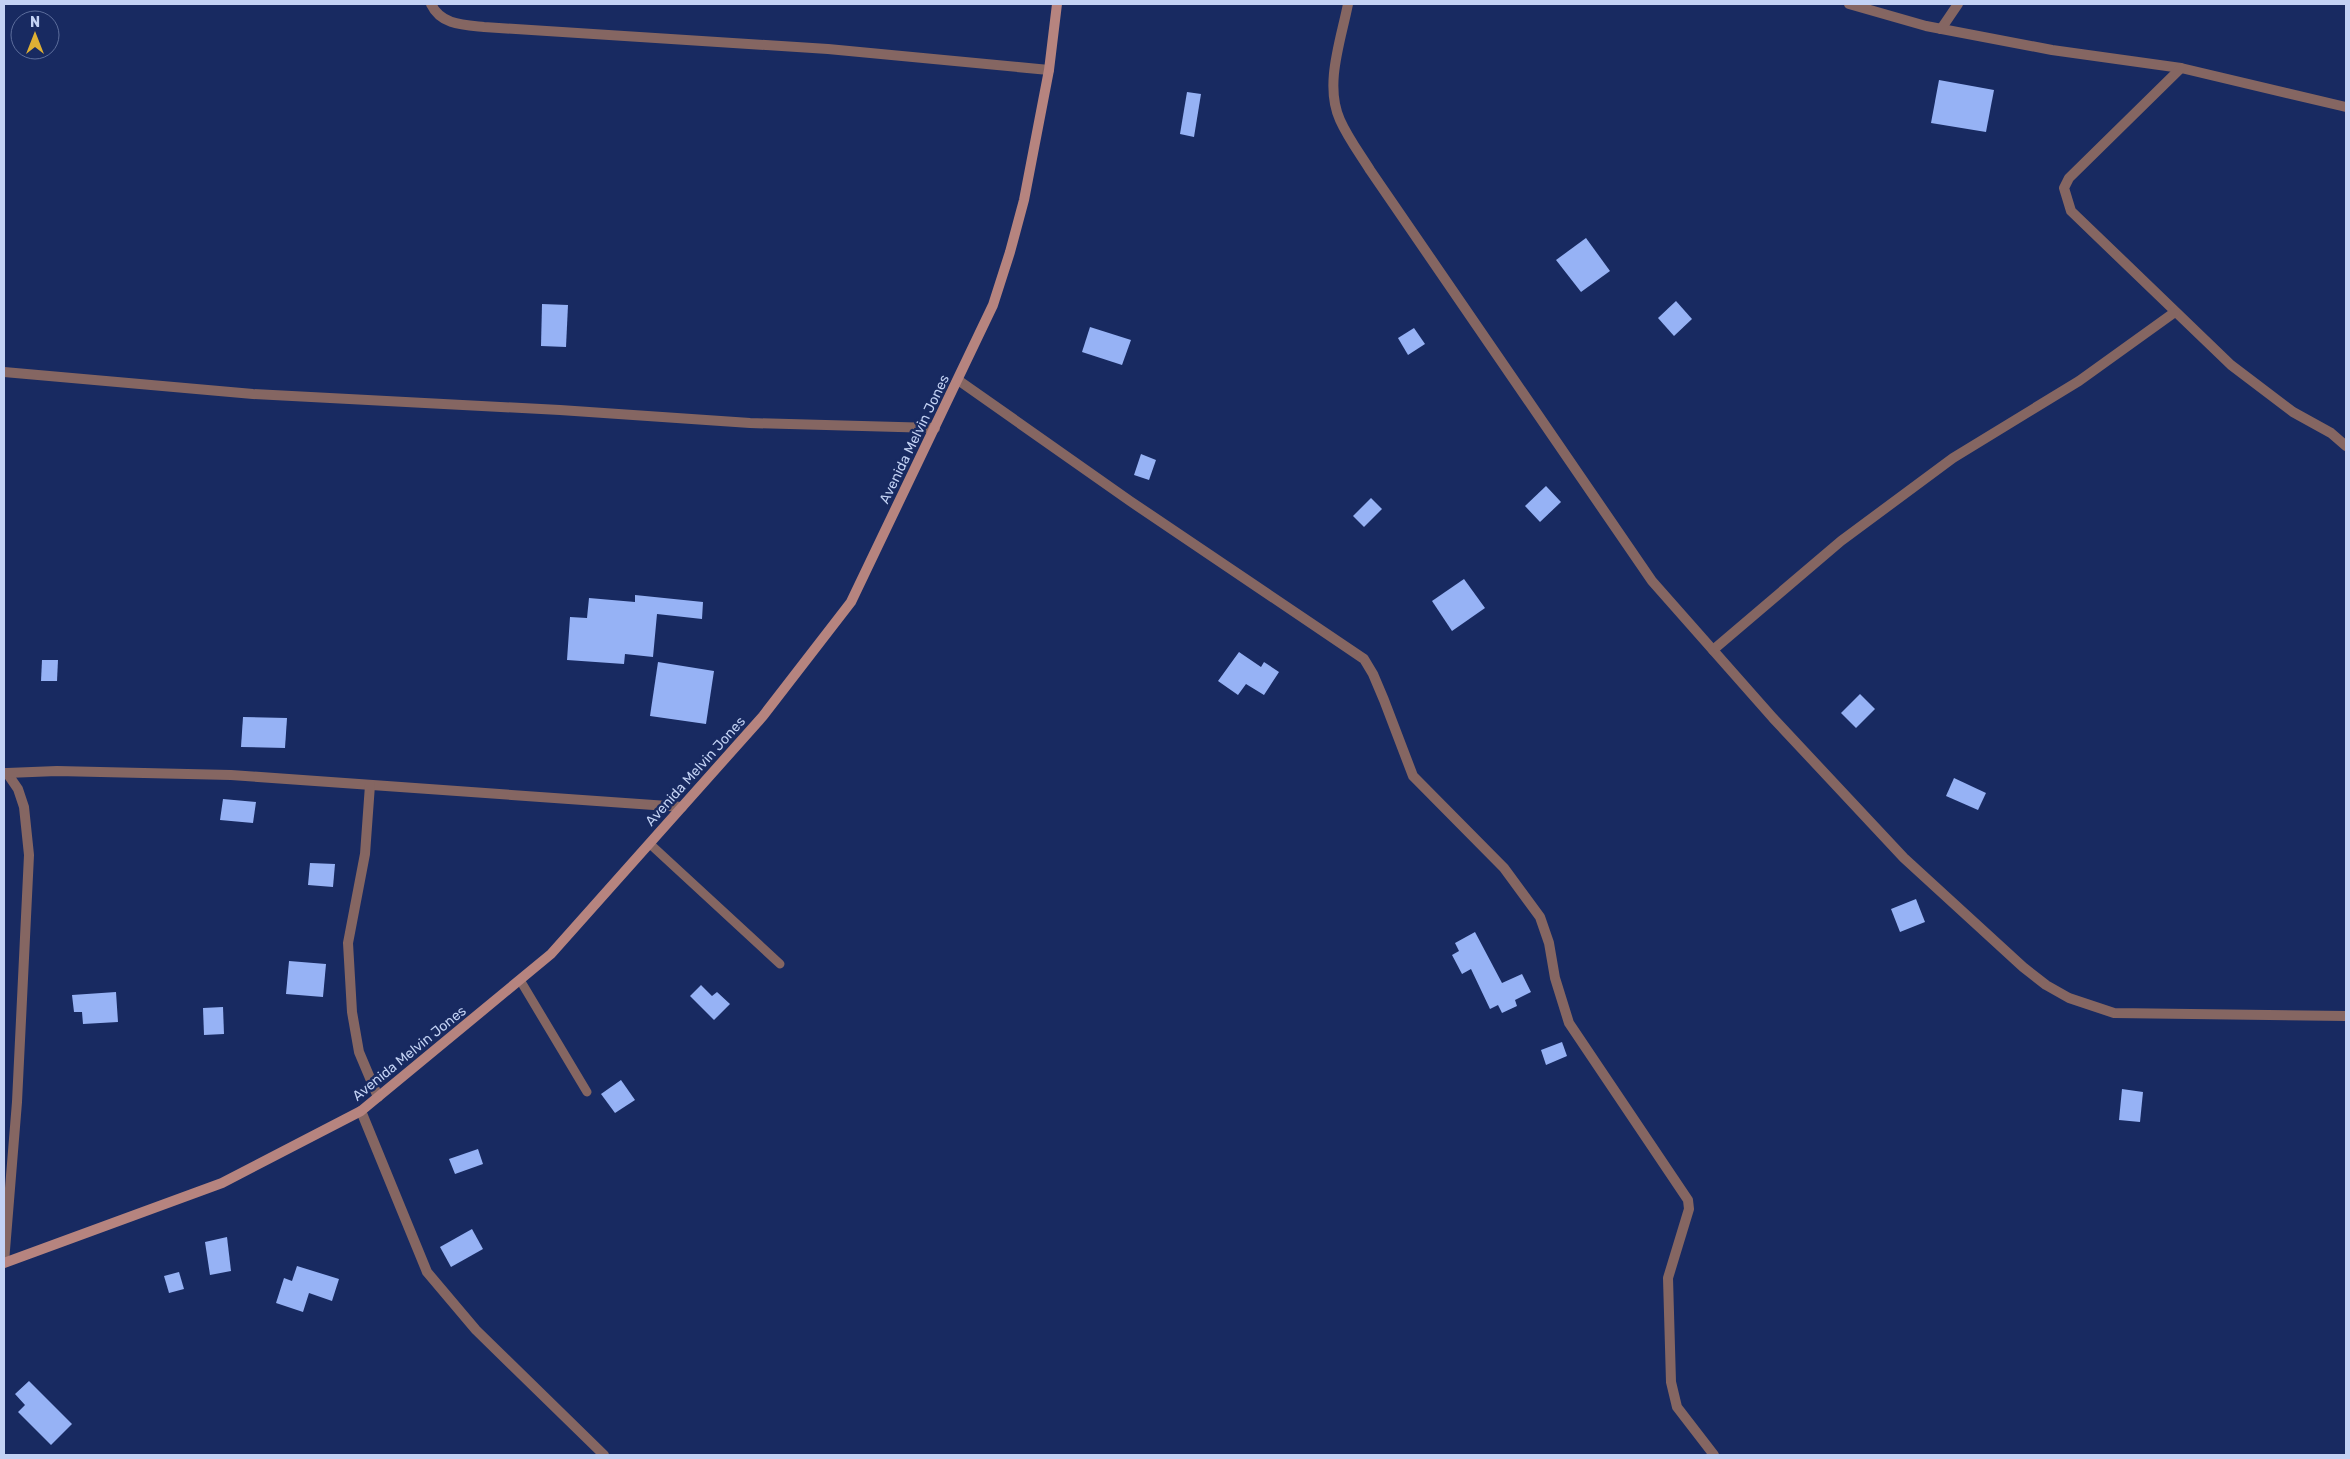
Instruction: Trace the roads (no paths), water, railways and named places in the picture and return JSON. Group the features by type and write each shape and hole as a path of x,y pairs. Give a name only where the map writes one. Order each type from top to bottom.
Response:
{"street":[{"path":"431,4 435,12 452,24 828,49 1049,70"},
{"name":"Avenida Melvin Jones","path":"4,1263 222,1183 361,1111 551,954 763,716 851,602 992,306 1010,252 1024,200 1049,70 1056,4"},
{"path":"1348,4 1334,74 1335,107 1340,121 1370,170 1652,581 1773,718 1904,858 2023,967 2046,985 2069,998 2114,1013 2346,1016"},
{"path":"1849,4 1941,29 2052,50 2181,68 2346,107"},
{"path":"1941,29 1958,4"},
{"path":"2181,68 2069,178 2064,188 2071,211 2231,365 2292,412 2331,433 2346,446"},
{"path":"1713,650 1841,541 1953,458 2079,381 2176,312"},
{"path":"4,372 253,394 569,410 750,423 935,428"},
{"path":"958,380 1130,501 1364,659 1373,674 1384,700 1412,776 1504,868 1540,917 1549,942 1555,978 1569,1023 1688,1200 1689,1209 1668,1278 1671,1382 1677,1407 1714,1455"},
{"path":"6,773 232,775 682,807"},
{"path":"4,1263 18,1083 29,855 24,807 18,789 6,773"},
{"path":"370,785 365,854 348,942 352,1012 358,1044 378,1097"},
{"path":"361,1111 427,1272 476,1330 604,1455"}],"lane":[{"path":"650,844 780,964"},
{"path":"520,980 587,1092"}]}
